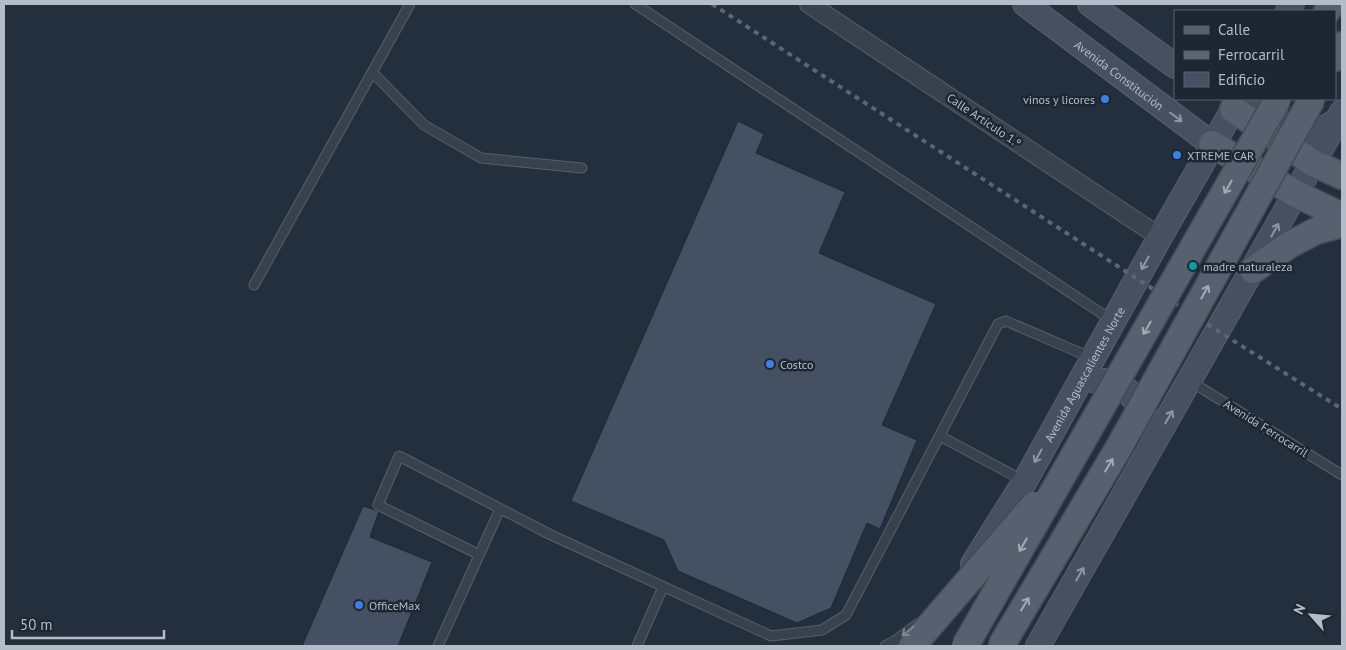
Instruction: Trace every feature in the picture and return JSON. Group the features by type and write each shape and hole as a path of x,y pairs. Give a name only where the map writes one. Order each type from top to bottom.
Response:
{"main road":[{"name":"Avenida Constitución","path":"1025,4 1212,144"},
{"path":"1090,4 1174,65"},
{"path":"1122,28 1174,51"},
{"path":"1336,56 1342,45"},
{"path":"1259,100 1275,117 1300,131 1316,131 1327,127 1340,116"},
{"path":"965,646 1277,100"},
{"path":"1000,646 1118,449 1311,100"},
{"name":"Avenida Aguascalientes Norte","path":"922,646 1025,481 1212,144 1231,102"},
{"path":"1231,102 1313,163 1342,176"},
{"path":"1038,646 1340,116"},
{"path":"1212,144 1296,194 1342,216"},
{"path":"1253,270 1289,244 1316,231 1342,224"},
{"path":"1073,394 1093,381 1110,380 1128,391 1144,412 1148,435 1139,470"},
{"path":"912,646 1002,540 1068,467"}],"street":[{"name":"Calle Artículo 1.º","path":"809,4 1160,237"}],"lane":[{"path":"254,285 410,4"},
{"path":"636,4 1113,322"},
{"path":"373,73 424,125 481,158 582,168"},
{"path":"478,554 378,505 399,456 500,508 663,587 771,636 822,630 846,615 998,324 1006,321 1093,358"},
{"name":"Avenida Ferrocarril","path":"1190,381 1342,475"},
{"path":"940,436 1025,481"},
{"path":"438,646 500,508"},
{"path":"637,646 663,587"},
{"path":"885,646 926,618 956,589"}],"building":[{"name":"Costco","path":"738,121 764,134 756,153 845,192 819,253 936,304 882,425 917,440 880,529 867,523 831,608 797,623 678,571 664,540 571,501"},
{"path":"363,506 379,511 370,537 432,562 398,646 302,646"}],"railway":[{"path":"712,4 1342,409"}],"place":[{"name":"vinos y licores","path":"1105,99"},
{"name":"XTREME CAR","path":"1177,155"},
{"name":"madre naturaleza","path":"1193,266"},
{"name":"Costco","path":"770,364"},
{"name":"OfficeMax","path":"359,605"}]}
